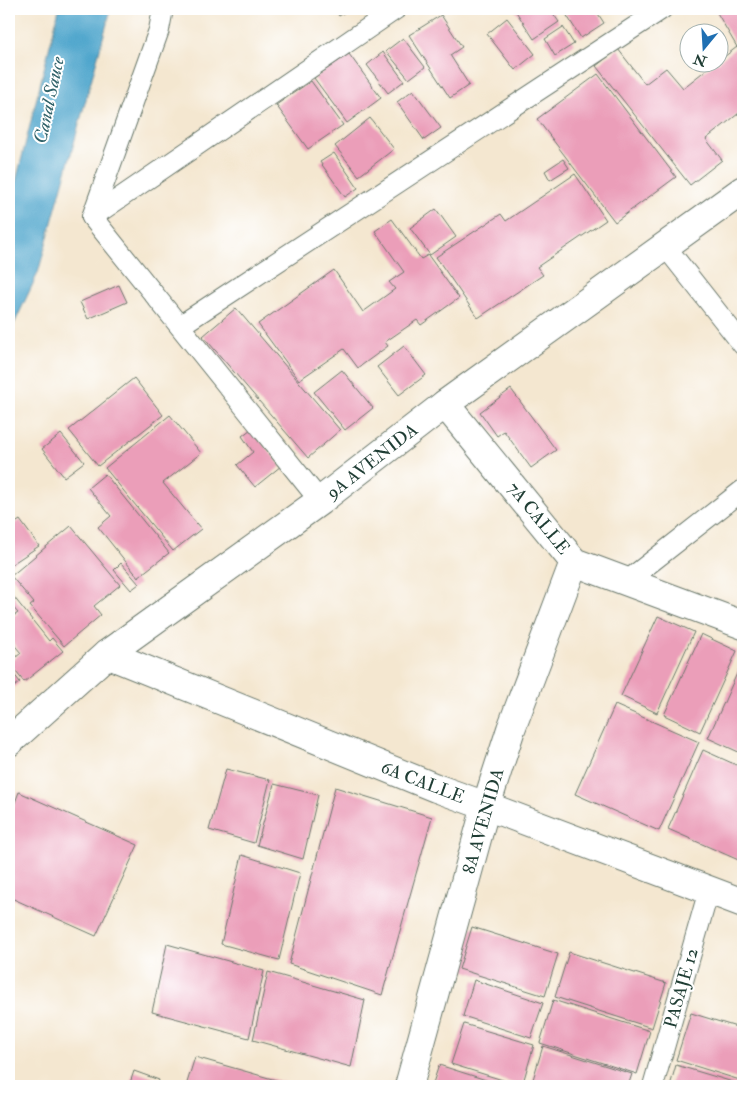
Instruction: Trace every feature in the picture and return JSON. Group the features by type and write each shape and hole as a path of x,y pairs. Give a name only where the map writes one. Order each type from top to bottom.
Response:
{"street":[{"name":"9A AVENIDA","path":"9,742 107,654 320,500 446,404 743,190"},
{"name":"7A CALLE","path":"446,404 574,562 743,625"},
{"name":"8A AVENIDA","path":"409,1086 486,806 511,729 574,562"},
{"name":"6A CALLE","path":"107,654 436,788 743,903"}],"lane":[{"path":"92,217 159,30 163,9"},
{"path":"92,217 396,9"},
{"path":"180,325 662,9"},
{"path":"92,217 320,500"},
{"path":"665,246 743,345"},
{"path":"627,581 743,490"},
{"name":"PASAJE 12","path":"653,1086 709,890"}],"water":[{"name":"Canal Sauce","path":"59,9 111,9 38,273 9,335 9,209"}],"building":[{"path":"334,9 350,9 339,16"},
{"path":"550,9 559,22 534,39 515,10"},
{"path":"567,9 595,9 604,23 581,38 564,11"},
{"path":"720,9 743,9 743,43 737,47 730,35 730,22 722,22 716,11"},
{"path":"441,15 462,47 450,55 469,85 450,98 409,35"},
{"path":"507,18 535,54 515,70 487,34"},
{"path":"563,27 574,44 555,56 545,39"},
{"path":"403,38 425,67 409,79 386,51"},
{"path":"737,47 743,55 743,110 706,139 722,160 690,185 596,66 618,49 645,84 666,68 683,88 703,72 730,72 730,52"},
{"path":"383,52 404,81 388,93 367,65"},
{"path":"349,54 381,98 347,123 314,78"},
{"path":"598,74 676,177 615,222 537,119"},
{"path":"311,81 343,125 308,149 276,105"},
{"path":"413,90 441,128 424,140 397,102"},
{"path":"370,118 394,149 359,176 335,146"},
{"path":"334,153 358,188 345,197 320,162"},
{"path":"563,159 569,168 550,180 545,171"},
{"path":"575,174 606,220 537,267 543,275 478,318 436,257 501,214 506,221"},
{"path":"436,209 456,237 430,255 410,228"},
{"path":"392,219 421,259 428,255 459,298 421,325 417,320 385,342 388,346 358,368 344,349 299,380 258,324 334,270 363,312 395,289 389,282 404,272 375,231"},
{"path":"119,285 127,302 88,319 80,302"},
{"path":"236,308 340,430 308,458 203,336"},
{"path":"404,346 426,375 399,395 377,367"},
{"path":"342,370 373,408 345,430 314,392"},
{"path":"134,378 163,415 98,466 69,430"},
{"path":"511,389 556,450 531,468 504,431 497,436 480,412"},
{"path":"170,415 201,453 163,483 201,529 173,551 105,468"},
{"path":"251,429 281,466 255,487 237,465 253,452 242,436"},
{"path":"61,434 84,462 64,477 42,449"},
{"path":"105,474 169,553 138,577 98,527 111,516 88,488"},
{"path":"20,520 39,546 9,566 9,527"},
{"path":"71,526 120,585 94,606 101,615 64,646 30,606 34,603 11,576"},
{"path":"121,563 139,584 131,590 114,570"},
{"path":"9,591 49,641 52,638 63,651 24,682 9,663 21,653 11,641 9,643 9,613 12,617 18,613 11,605 9,607"},
{"path":"658,616 694,632 657,713 621,696"},
{"path":"701,634 737,651 700,732 664,715"},
{"path":"743,660 743,754 708,738"},
{"path":"9,668 20,682 9,691"},
{"path":"615,705 699,742 659,831 575,794"},
{"path":"703,750 743,768 743,862 668,829"},
{"path":"226,769 270,780 254,843 209,830"},
{"path":"274,784 318,795 303,859 257,845"},
{"path":"335,787 432,817 382,995 289,964"},
{"path":"19,792 138,845 96,936 9,897 9,818"},
{"path":"242,855 300,873 279,960 221,944"},
{"path":"472,927 558,954 545,996 459,969"},
{"path":"167,944 264,971 249,1038 152,1012"},
{"path":"569,952 666,983 652,1028 555,997"},
{"path":"268,972 365,1000 351,1067 253,1040"},
{"path":"474,980 543,1003 531,1038 463,1016"},
{"path":"553,1000 650,1031 637,1074 540,1043"},
{"path":"691,1013 743,1029 743,1081 676,1060"},
{"path":"464,1024 534,1045 522,1086 451,1064"},
{"path":"543,1046 632,1074 628,1086 531,1086"},
{"path":"195,1057 297,1086 186,1086"},
{"path":"439,1065 505,1086 432,1086"},
{"path":"676,1065 743,1085 743,1086 670,1086"},
{"path":"134,1071 159,1080 157,1086 129,1086"}]}
